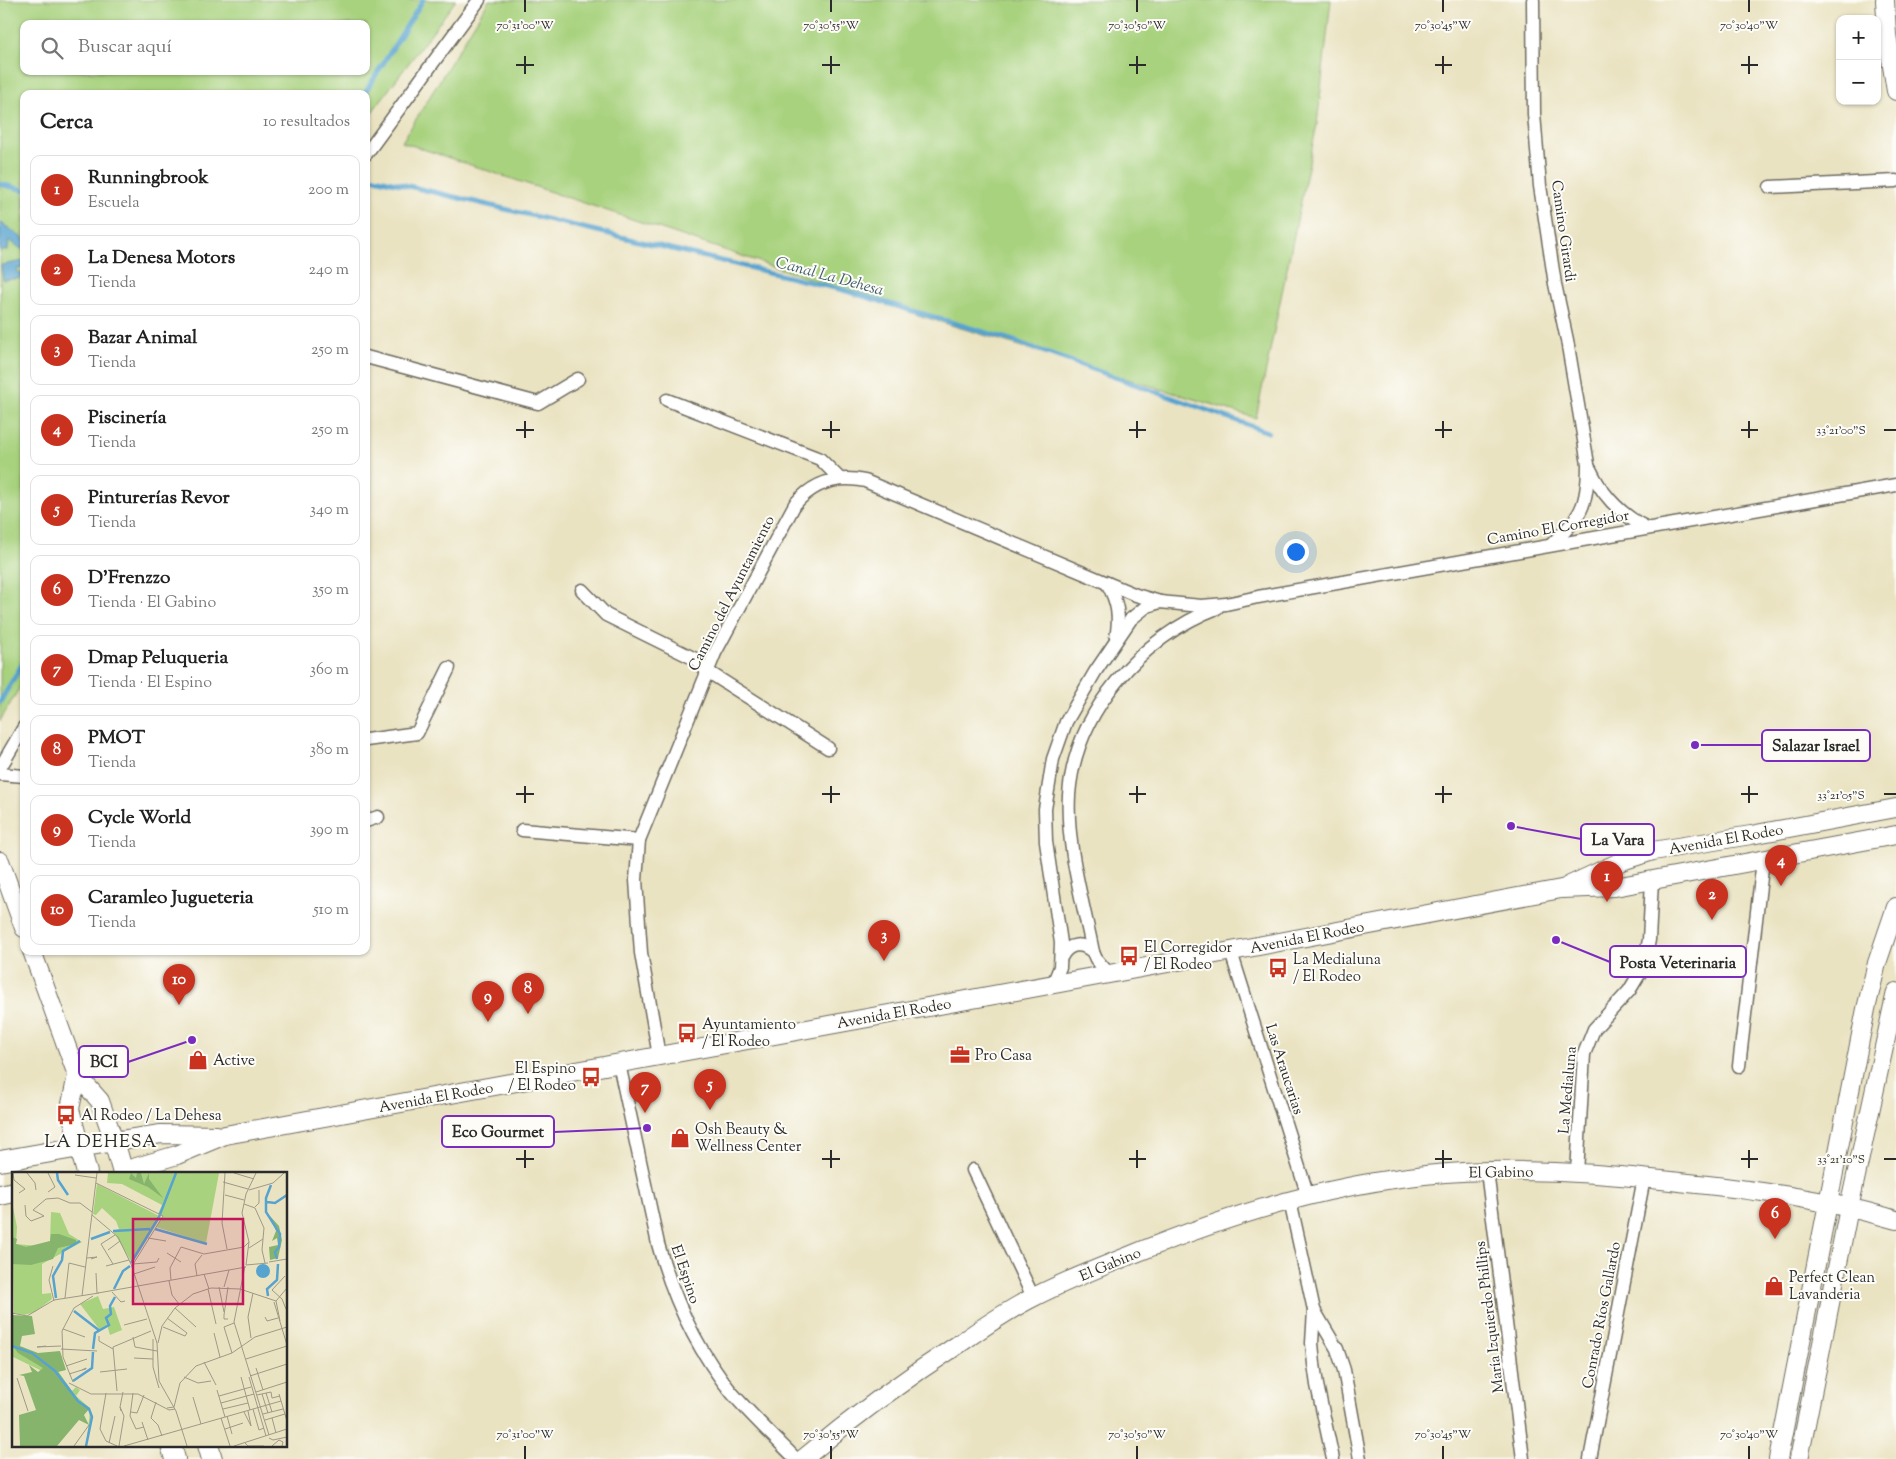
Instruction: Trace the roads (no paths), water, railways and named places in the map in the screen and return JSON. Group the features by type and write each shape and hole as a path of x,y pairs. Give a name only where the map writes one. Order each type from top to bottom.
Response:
{"main road":[{"path":"1885,0 1896,91"},
{"name":"Avenida El Rodeo","path":"1562,889 1622,861 1653,851 1896,808"},
{"name":"Avenida El Rodeo","path":"120,1172 177,1155 225,1136 1231,952 1562,889 1615,887 1896,835"},
{"path":"0,861 20,917"},
{"path":"1778,1459 1872,981 1896,907"},
{"path":"33,955 77,1075 100,1101 114,1141 120,1172"},
{"path":"1799,1459 1849,1208 1896,992"},
{"path":"77,1075 70,1109 88,1172"},
{"name":"Avenida El Rodeo","path":"0,1161 161,1134 225,1136"},
{"name":"El Gabino","path":"803,1459 876,1400 997,1318 1033,1298 1104,1266 1204,1226 1308,1196 1393,1179 1487,1171 1577,1173 1644,1178 1740,1189 1849,1208 1896,1220"},
{"path":"171,1446 175,1459"},
{"path":"208,1446 212,1459"}],"street":[{"path":"370,149 479,0"},
{"name":"Camino Girardi","path":"1533,0 1534,104 1540,186 1555,284 1588,464 1588,483 1584,505 1580,514 1567,530 1550,545"},
{"path":"1770,187 1896,181"},
{"path":"370,358 538,403 578,379"},
{"path":"667,400 820,459 839,478"},
{"name":"Camino Girardi","path":"1588,464 1600,488 1607,497 1626,516 1647,528"},
{"name":"Camino del Ayuntamiento","path":"659,1056 641,953 636,880 639,840 715,652 795,504 804,493 828,480 839,478 853,478 874,484 1107,584 1160,602"},
{"name":"Camino El Corregidor","path":"1160,602 1201,606 1226,604 1896,485"},
{"path":"1107,584 1118,610 1118,627 1115,642"},
{"path":"582,590 606,615 695,659 708,671 828,748"},
{"path":"1062,956 1046,842 1045,809 1053,759 1066,722 1115,642 1131,619 1147,606 1160,602"},
{"name":"Camino El Corregidor","path":"1109,974 1096,959 1093,952 1072,852 1069,795 1076,756 1093,718 1104,700 1140,656 1185,624 1204,613 1226,604"},
{"path":"370,739 417,733 449,668"},
{"path":"0,768 20,734"},
{"path":"0,774 20,776"},
{"path":"522,830 639,840"},
{"path":"1739,1066 1763,860"},
{"name":"La Medialuna","path":"1577,1173 1584,1054 1594,1029 1629,991 1643,968 1649,940 1652,880"},
{"path":"1054,984 1065,951 1076,944 1083,945 1093,952"},
{"name":"Las Araucarias","path":"1231,952 1308,1196"},
{"name":"El Espino","path":"619,1064 658,1244 681,1312 721,1378 742,1404 796,1459"},
{"path":"973,1170 1033,1298"},
{"name":"María Izquierdo Phillips","path":"1487,1171 1522,1459"},
{"name":"Conrado Ríos Gallardo","path":"1590,1459 1644,1178"},
{"path":"1290,1201 1314,1310 1312,1343 1314,1364 1319,1399 1333,1459"},
{"path":"1314,1310 1333,1343 1344,1370 1360,1459"}],"water":[{"path":"0,222 20,236 20,248 9,240 8,250 0,251"},
{"path":"20,262 20,269 17,269 18,273 20,273 20,278 3,280 1,265"}],"waterway":[{"path":"367,90 423,0"},
{"name":"Canal La Dehesa","path":"375,178 843,290 1014,341 1268,432"},
{"name":"Canal La Dehesa","path":"0,184 20,189"},
{"path":"0,702 20,668"}],"place":[{"name":"Salazar Israel","path":"1695,745"},
{"name":"La Vara","path":"1511,826"},
{"name":"Piscinería","path":"1781,886"},
{"name":"Runningbrook","path":"1607,902"},
{"name":"La Denesa Motors","path":"1712,920"},
{"name":"Posta Veterinaria","path":"1556,940"},
{"name":"El Corregidor / El Rodeo","path":"1129,956"},
{"name":"Bazar Animal","path":"884,961"},
{"name":"La Medialuna / El Rodeo","path":"1278,968"},
{"name":"Caramleo Jugueteria","path":"179,1005"},
{"name":"PMOT","path":"528,1014"},
{"name":"Cycle World","path":"488,1022"},
{"name":"Ayuntamiento / El Rodeo","path":"687,1033"},
{"name":"BCI","path":"192,1040"},
{"name":"Pro Casa","path":"960,1055"},
{"name":"Active","path":"198,1060"},
{"name":"El Espino / El Rodeo","path":"591,1077"},
{"name":"Pinturerías Revor","path":"710,1110"},
{"name":"Dmap Peluqueria","path":"645,1113"},
{"name":"Al Rodeo / La Dehesa","path":"66,1115"},
{"name":"Eco Gourmet","path":"647,1128"},
{"name":"Osh Beauty & Wellness Center","path":"680,1138"},
{"name":"D'Frenzzo","path":"1775,1239"},
{"name":"Perfect Clean Lavanderia","path":"1774,1286"}],"district":[{"name":"LA DEHESA","path":"101,1141"}]}
